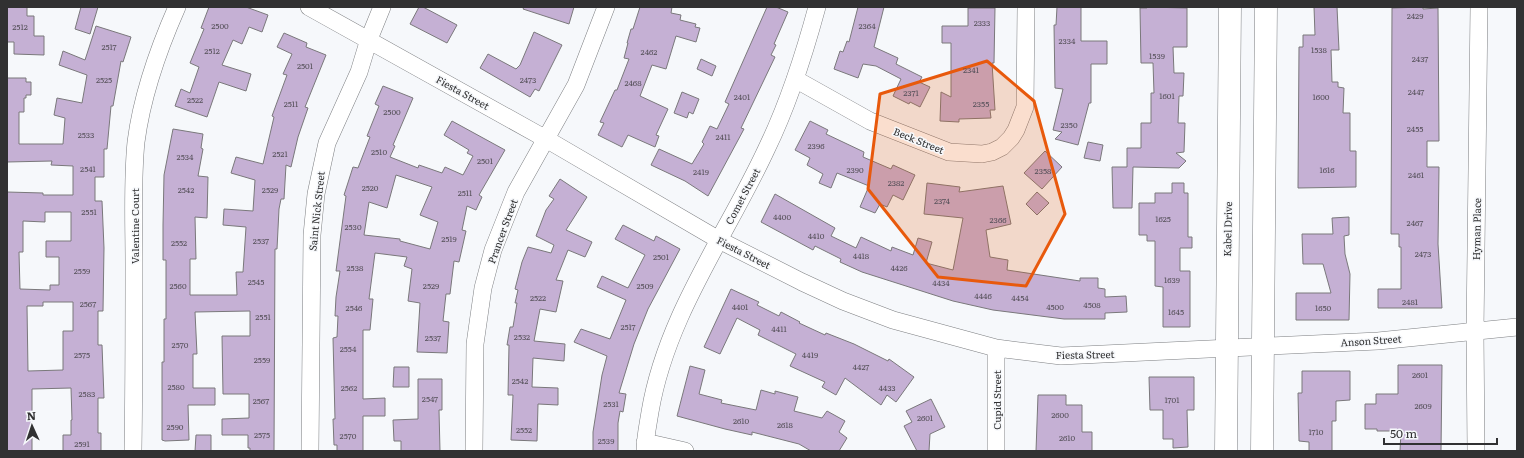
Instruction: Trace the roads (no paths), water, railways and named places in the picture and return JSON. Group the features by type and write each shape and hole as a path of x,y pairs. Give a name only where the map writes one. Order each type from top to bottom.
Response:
{"street":[{"name":"Valentine Court","path":"134,451 134,187 136,142 144,99 153,69 164,36 177,7"},
{"name":"Fiesta Street","path":"309,7 369,39 546,139 719,240 843,301 893,320 996,348 1061,356 1226,349"},
{"name":"Saint Nick Street","path":"310,451 312,235 316,194 327,143 359,72 369,39 382,7"},
{"name":"Prancer Street","path":"474,451 475,344 483,288 493,250 516,192 576,85 606,7"},
{"name":"Comet Street","path":"645,446 658,376 670,343 699,276 766,150 795,79 817,7"},
{"name":"Beck Street","path":"795,79 870,121 949,152 982,154 992,152 1002,147 1011,138 1016,130 1025,107 1026,7"},
{"name":"Kabel Drive","path":"1226,451 1230,7"},
{"path":"1262,451 1266,7"},
{"name":"Hyman Place","path":"1476,451 1475,331 1479,7"},
{"name":"Anson Street","path":"1226,349 1378,341 1517,327"},
{"name":"Cupid Street","path":"996,348 996,451"},
{"path":"645,446 685,451"}]}
